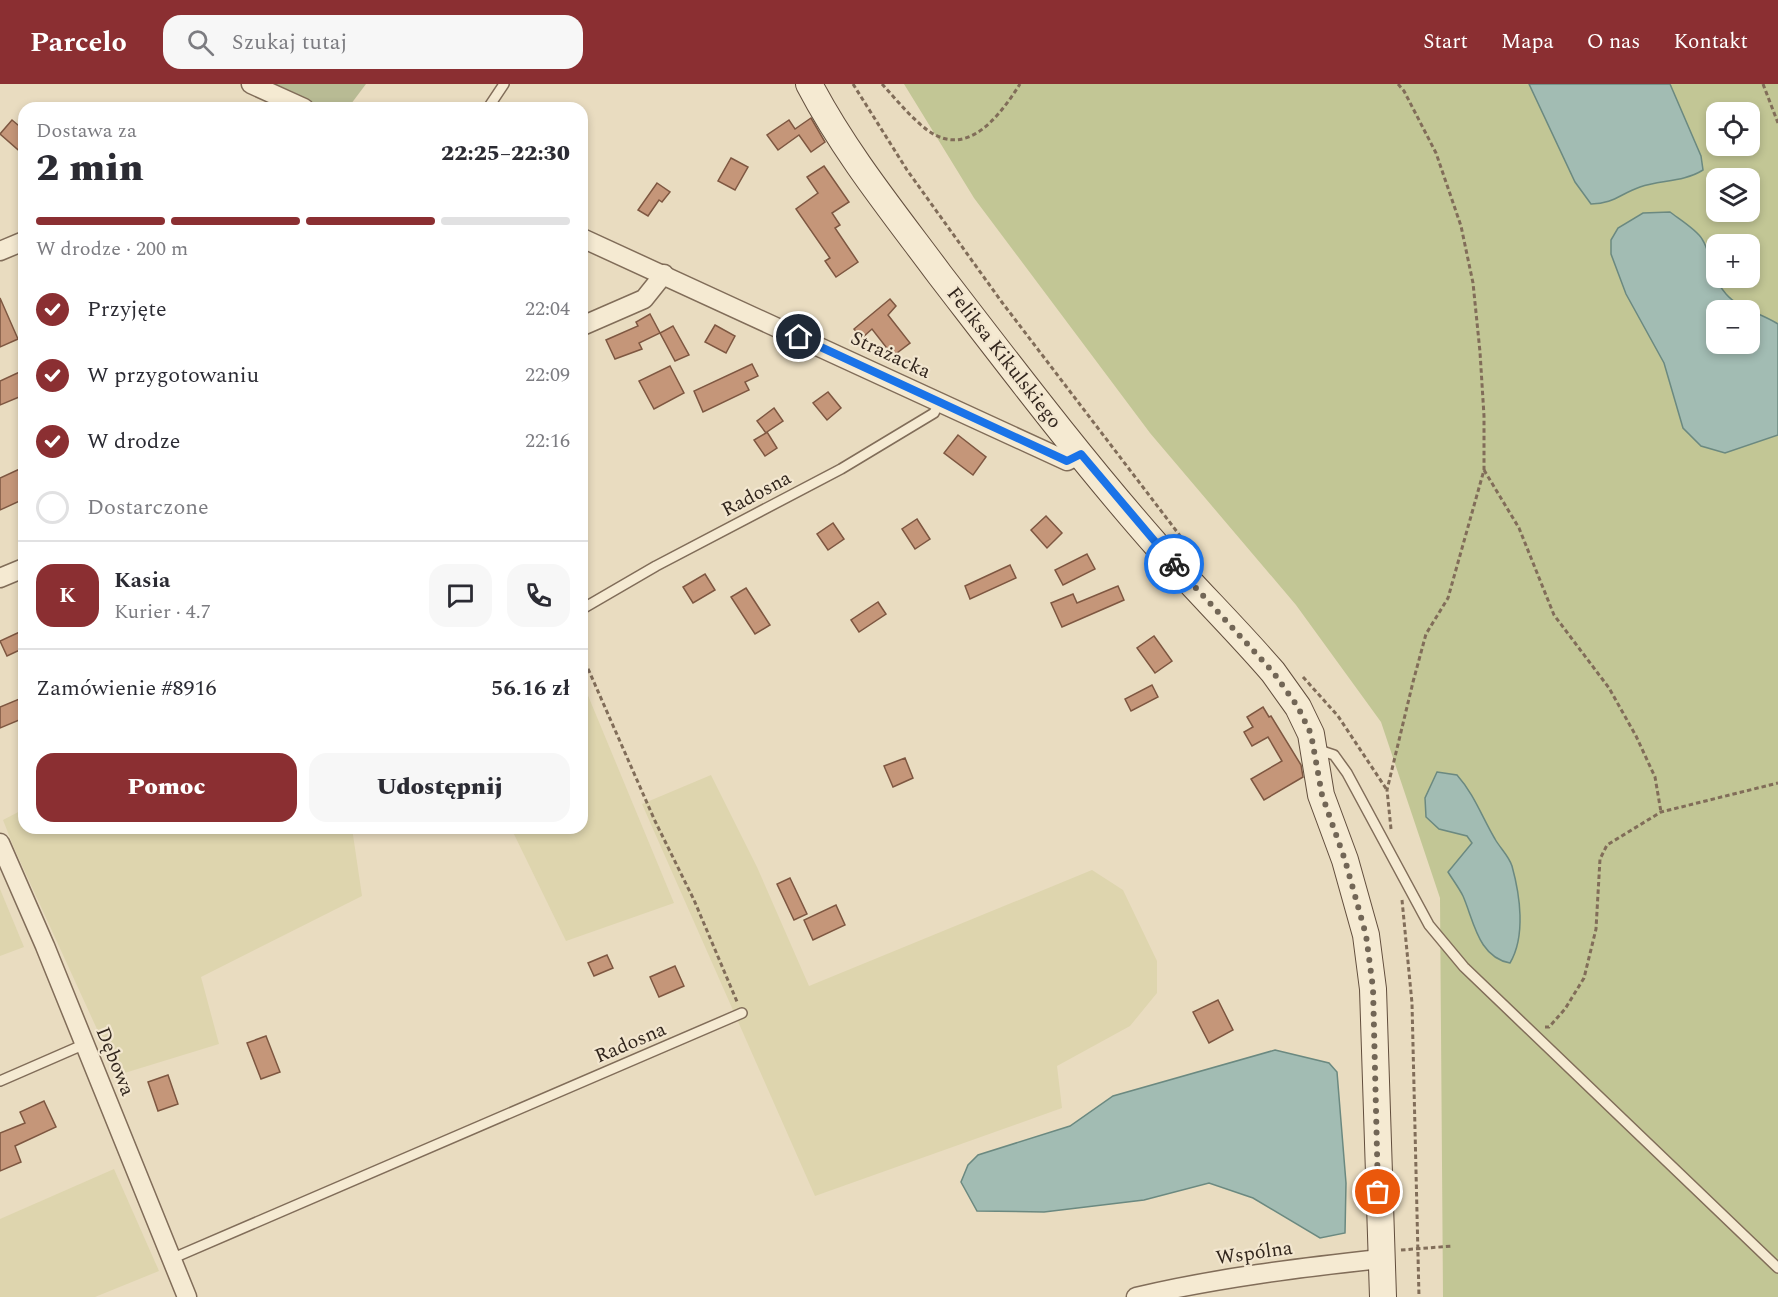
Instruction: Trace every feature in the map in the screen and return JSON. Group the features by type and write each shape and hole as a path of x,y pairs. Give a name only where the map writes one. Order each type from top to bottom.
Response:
{"main road":[{"name":"Feliksa Kikulskiego","path":"809,84 825,115 863,173 968,310 1081,454 1159,548 1273,672 1298,707 1311,734 1322,795 1345,860 1366,935 1373,988 1383,1297"}],"street":[{"path":"250,84 289,102"},
{"name":"Strażacka","path":"588,241 1067,461 1081,454"},
{"path":"0,251 18,244"},
{"path":"588,323 644,299 664,274"},
{"path":"0,578 18,570"},
{"name":"Dębowa","path":"0,843 45,946 187,1297"},
{"name":"Wspólna","path":"1136,1297 1184,1286 1278,1271 1380,1259"}],"lane":[{"path":"493,102 504,84"},
{"name":"Radosna","path":"588,606 656,566 841,469 934,413 940,402"},
{"path":"1314,748 1334,755 1347,773 1429,925 1464,967 1778,1268"},
{"name":"Radosna","path":"171,1259 742,1013"},
{"path":"0,1081 85,1044"}],"path":[{"path":"853,84 907,170 1001,301 1202,564"},
{"path":"882,84 921,126 941,139 961,141 987,126 1004,109 1020,84"},
{"path":"1300,673 1338,716 1387,790 1426,634 1448,598 1484,470 1484,416 1480,352 1473,283 1461,226 1436,153 1404,91 1398,84"},
{"path":"1762,84 1778,123"},
{"path":"1484,470 1519,528 1554,615 1609,688 1636,736 1655,777 1660,812"},
{"path":"588,669 650,810 694,900 742,1013"},
{"path":"1526,1028 1549,1027 1565,1009 1584,978 1596,929 1600,859 1607,845 1660,812 1778,783"},
{"path":"1400,892 1407,940 1412,1004 1419,1297"},
{"path":"1417,1249 1453,1246"}],"shaded area":[{"path":"588,695 674,903 566,941 514,834 588,834"},
{"path":"711,775 757,867 809,986 1092,870 1123,890 1157,961 1157,993 1130,1026 1057,1066 1062,1108 815,1196 642,804"},
{"path":"18,812 18,834 353,834 362,896 201,977 219,1044 118,1075 3,820"},
{"path":"0,889 24,947 0,956"},
{"path":"114,1169 159,1271 95,1297 0,1297 0,1219"}],"green space":[{"path":"256,84 366,84 352,102 292,102"},
{"path":"904,84 1778,84 1778,1297 1443,1297 1440,898 1381,722 1296,605 1150,433 974,198"}],"water":[{"path":"1529,84 1670,84 1701,156 1703,170 1688,177 1640,187 1605,202 1591,204 1575,182"},
{"path":"1670,212 1700,236 1706,246 1706,288 1721,288 1732,300 1706,300 1706,354 1760,354 1760,315 1778,324 1778,435 1725,453 1701,446 1683,428 1664,363 1626,294 1611,254 1611,240 1618,228 1643,213"},
{"path":"1437,772 1457,775 1463,782 1495,839 1511,862 1519,902 1520,928 1510,963 1491,954 1484,946 1474,927 1463,896 1448,872 1472,843 1467,836 1439,829 1426,817 1425,798"},
{"path":"1275,1050 1329,1063 1337,1072 1346,1183 1345,1233 1320,1238 1253,1198 1209,1183 1144,1200 1044,1212 977,1211 961,1182 968,1165 978,1155 1070,1126 1113,1096"}],"building":[{"path":"811,118 825,142 811,152 799,135 778,150 767,135 789,120 795,129"},
{"path":"12,120 18,125 18,150 0,134"},
{"path":"731,158 748,167 735,190 718,181"},
{"path":"824,166 849,202 832,213 840,225 835,228 858,262 836,277 825,261 830,258 796,209 818,193 807,177"},
{"path":"657,183 670,192 662,202 659,200 648,216 638,210"},
{"path":"0,298 18,339 0,347"},
{"path":"890,299 896,306 888,315 910,343 893,356 872,329 862,338 854,329"},
{"path":"650,314 660,333 639,343 642,349 615,359 606,340 638,326 636,322"},
{"path":"715,325 735,336 726,353 705,342"},
{"path":"673,326 689,355 675,361 660,333"},
{"path":"752,364 758,376 745,382 749,390 703,412 694,391"},
{"path":"670,366 684,393 654,409 639,381"},
{"path":"18,373 18,398 0,405 0,381"},
{"path":"828,392 841,408 827,420 813,403"},
{"path":"774,408 783,421 767,432 777,448 765,456 754,440 766,433 757,421"},
{"path":"958,435 986,457 973,475 944,453"},
{"path":"18,470 18,502 0,510 0,478"},
{"path":"1046,516 1062,533 1047,548 1031,530"},
{"path":"917,519 930,539 915,549 902,529"},
{"path":"833,523 844,539 828,550 817,534"},
{"path":"1087,554 1095,569 1063,585 1055,570"},
{"path":"1010,565 1016,578 970,599 965,586"},
{"path":"705,574 715,590 693,603 683,587"},
{"path":"1118,586 1124,600 1062,627 1051,603 1073,594 1077,603"},
{"path":"746,588 770,625 755,634 731,597"},
{"path":"878,602 886,614 859,632 851,620"},
{"path":"18,633 18,651 7,656 0,641"},
{"path":"1154,636 1172,661 1155,673 1137,648"},
{"path":"1152,685 1158,697 1131,711 1125,699"},
{"path":"18,700 18,720 0,728 0,707"},
{"path":"1263,707 1301,765 1303,777 1264,800 1251,779 1282,761 1268,737 1252,746 1244,732 1253,727 1247,717"},
{"path":"905,758 913,778 893,787 884,766"},
{"path":"790,878 807,914 794,920 777,884"},
{"path":"836,905 845,925 813,940 804,920"},
{"path":"607,955 613,968 594,976 588,963"},
{"path":"675,966 684,986 659,997 650,977"},
{"path":"1218,1000 1233,1030 1209,1043 1193,1012"},
{"path":"266,1036 280,1072 261,1079 247,1043"},
{"path":"168,1075 178,1104 158,1111 148,1082"},
{"path":"44,1101 56,1127 15,1146 21,1162 0,1171 0,1133 25,1123 20,1112"}],"way so far":[{"path":"1174,564 1273,672 1298,707 1311,734 1322,795 1345,860 1366,935 1373,988 1378,1192"}],"route":[{"path":"799,337 1067,461 1081,454 1174,564"}]}
